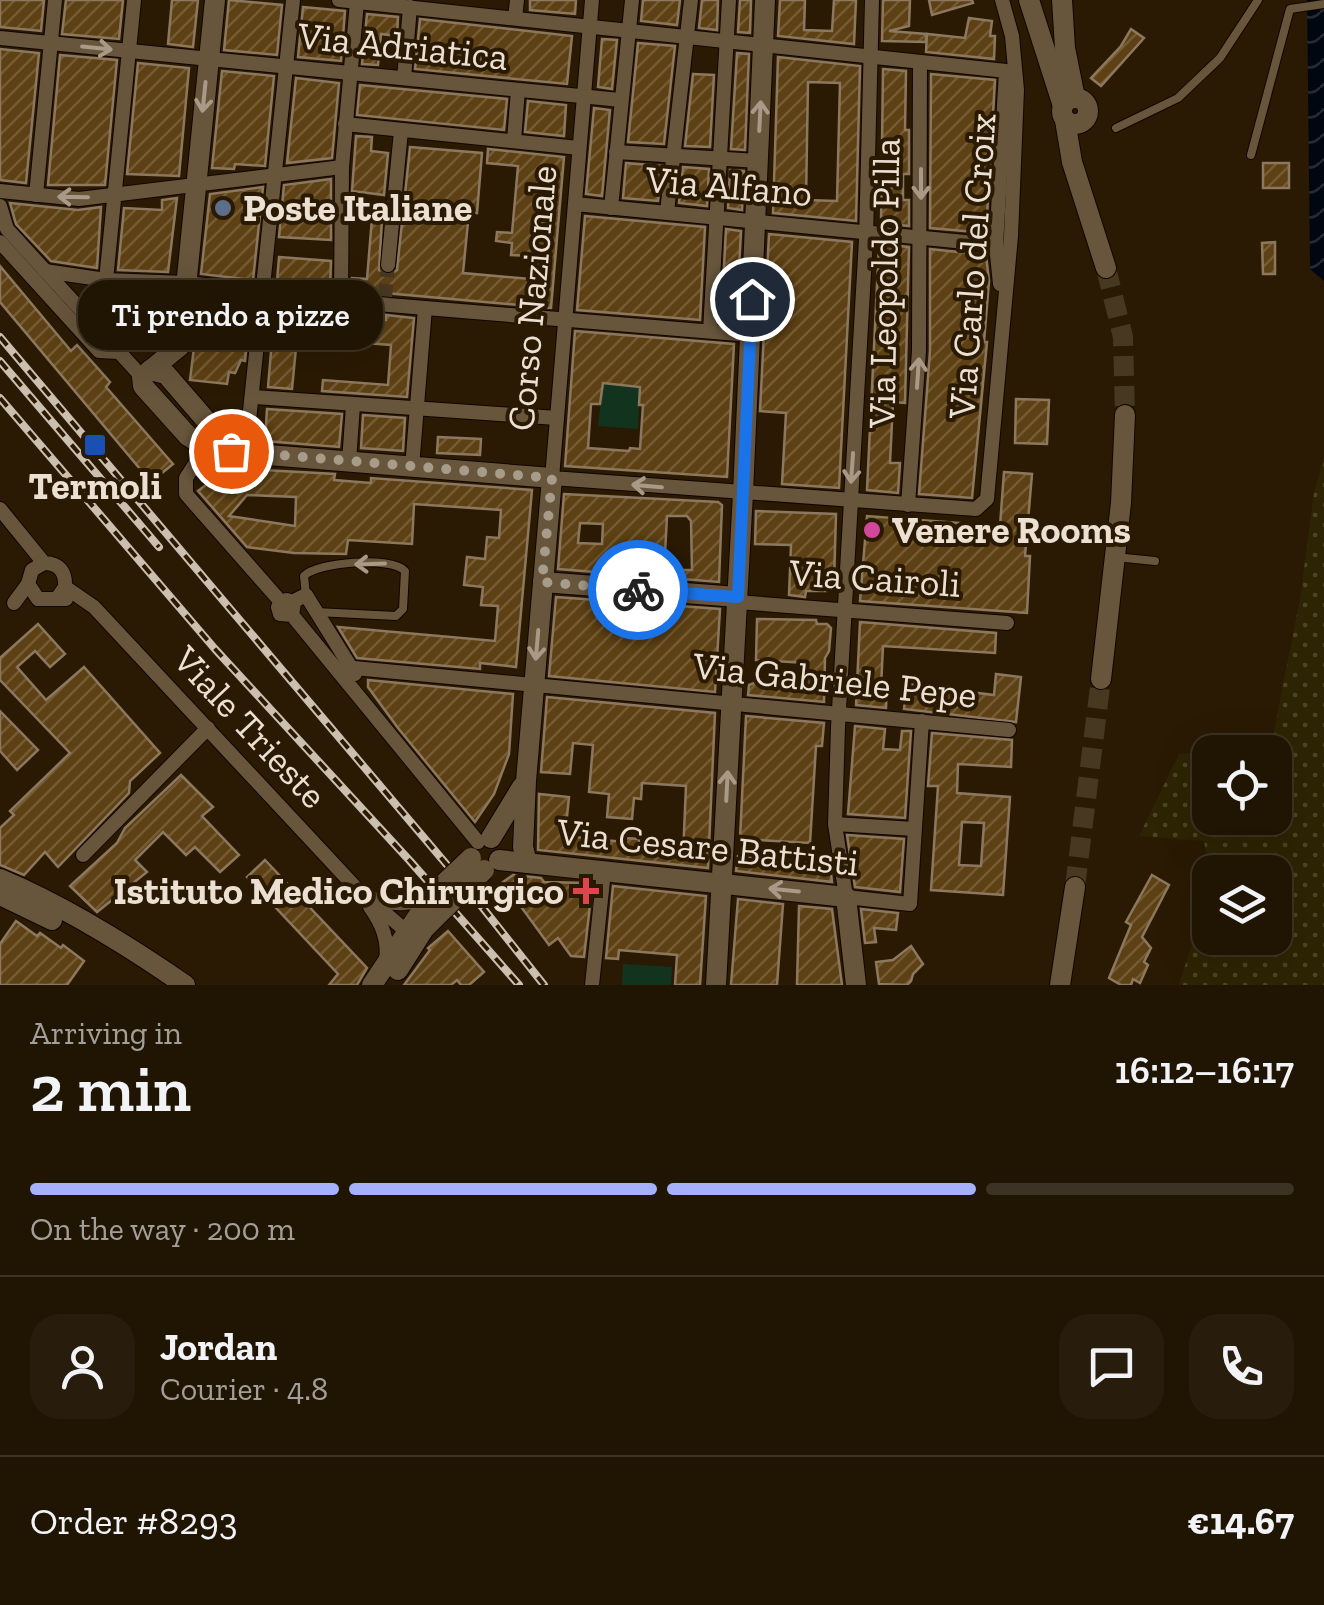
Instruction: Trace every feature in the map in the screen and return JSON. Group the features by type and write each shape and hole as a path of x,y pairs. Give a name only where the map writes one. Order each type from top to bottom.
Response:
{"street":[{"path":"36,195 56,0"},
{"path":"107,338 106,280 134,0"},
{"path":"146,374 180,346 215,0"},
{"path":"293,0 248,430 212,445 186,478 186,494 293,603 370,711 484,855"},
{"path":"340,0 1006,71 996,245 1000,272 998,355"},
{"path":"515,18 517,0"},
{"name":"Corso Nazionale","path":"527,863 523,847 526,781 592,0"},
{"path":"611,208 632,0"},
{"path":"667,212 691,0"},
{"path":"710,331 729,0"},
{"path":"716,985 765,0"},
{"path":"856,985 835,824 849,502 867,231 872,0"},
{"name":"Via Carlo del Croix","path":"908,505 976,508 987,499 1011,236 1017,90 1015,52 1002,0"},
{"path":"1030,1 1047,7 1060,0 1072,162 1106,268"},
{"path":"1030,1 1071,112"},
{"path":"341,301 342,167 357,2"},
{"path":"404,78 410,7"},
{"name":"Via Adriatica","path":"0,38 620,100"},
{"name":"Via Leopoldo Pilla","path":"908,505 919,350 920,62"},
{"path":"514,140 518,90"},
{"path":"345,124 580,148"},
{"path":"388,265 401,132"},
{"path":"616,152 758,162"},
{"path":"0,191 80,199 342,167"},
{"name":"Via Alfano","path":"575,204 996,245"},
{"path":"0,206 7,229 120,352 146,374 150,395 188,436 212,445 349,462 908,505"},
{"path":"0,242 98,350 120,352"},
{"path":"46,271 106,280 186,283 341,301 385,301 425,308 750,335"},
{"path":"412,467 425,308"},
{"path":"253,397 556,418"},
{"path":"349,462 354,405"},
{"path":"1101,679 1126,415"},
{"path":"0,509 44,563 61,569 62,592"},
{"path":"0,612 32,590 32,570 44,563"},
{"name":"Via Cairoli","path":"542,582 1006,623"},
{"name":"Viale Trieste","path":"32,590 46,601 62,592 91,605 362,894 380,922 388,945 379,981"},
{"path":"293,603 316,612 344,660 354,668 370,711"},
{"name":"Via Gabriele Pepe","path":"354,668 1009,730"},
{"path":"835,824 914,829 922,721"},
{"path":"83,855 208,728"},
{"name":"Corso Nazionale","path":"379,981 438,902 484,855 526,781"},
{"name":"Via Cesare Battisti","path":"484,855 527,863 910,904 914,829"},
{"path":"592,985 604,871"},
{"path":"0,879 49,902 185,985"},
{"path":"1060,985 1075,887"},
{"path":"362,894 397,905 438,902"},
{"name":"Viale Trieste","path":"362,894 415,930"},
{"path":"0,895 30,907 133,965 160,985"}],"lane":[{"path":"1116,128 1178,98 1220,58 1258,0"},
{"path":"1250,156 1290,9 1324,4"},
{"path":"1115,557 1155,561"},
{"path":"293,603 304,576 321,566 393,563 405,571 403,609 396,616 316,612"}],"sand":[{"path":"1324,457 1324,985 1179,985 1192,944 1192,955 1292,955 1292,855 1206,855 1204,841 1139,836 1179,754 1192,753 1192,835 1292,835 1292,735 1273,735 1300,599 1314,492"}],"green space":[{"path":"603,383 640,387 638,429 598,426"},
{"path":"623,964 672,967 671,985 622,985"}],"water":[{"path":"1307,0 1324,0 1324,281 1310,269"}],"building":[{"path":"0,0 44,0 41,31 0,27"},
{"path":"66,0 123,0 119,39 62,34"},
{"path":"172,0 198,0 193,47 168,44"},
{"path":"229,0 282,5 277,55 224,50"},
{"path":"530,0 576,0 575,14 530,10"},
{"path":"643,0 680,0 677,25 641,21"},
{"path":"702,0 718,0 717,30 699,28"},
{"path":"740,0 751,0 750,33 738,32"},
{"path":"780,0 805,0 804,30 832,31 834,0 856,0 854,44 778,36"},
{"path":"883,0 910,0 909,26 889,31 926,34 926,42 882,41"},
{"path":"929,0 972,0 973,3 932,15"},
{"path":"303,7 345,11 341,61 298,57"},
{"path":"367,14 398,17 397,36 381,34 378,65 362,64"},
{"path":"969,18 992,21 994,59 926,52 927,34 965,38"},
{"path":"420,19 572,36 567,84 415,69"},
{"path":"1131,29 1144,38 1101,86 1091,78 1121,46"},
{"path":"602,39 617,40 612,89 598,87"},
{"path":"638,43 675,46 664,144 628,142"},
{"path":"0,49 39,53 26,183 0,180"},
{"path":"737,53 749,54 745,150 731,149"},
{"path":"60,55 117,60 105,185 48,185"},
{"path":"778,57 860,66 856,221 773,213","holes":["808,82 840,83 837,201 806,200"]},
{"path":"138,63 189,68 179,176 127,174"},
{"path":"883,69 906,71 909,174 903,174 903,200 909,200 909,226 881,223"},
{"path":"222,71 274,76 265,166 235,164 234,169 212,168"},
{"path":"693,74 714,75 710,147 685,146"},
{"path":"931,74 995,80 986,233 930,228"},
{"path":"296,78 339,83 332,158 287,163"},
{"path":"360,85 507,99 504,130 357,115"},
{"path":"528,101 566,105 564,136 525,132"},
{"path":"594,108 610,110 602,196 586,194"},
{"path":"356,136 372,137 371,151 388,153 384,195 352,191"},
{"path":"410,147 482,153 477,213 469,212 463,273 530,279 532,256 511,255 512,243 496,241 497,232 512,233 518,166 487,163 488,149 564,157 551,308 352,290 352,278 367,279 372,218 382,219 379,270 388,276 397,270"},
{"path":"626,163 662,166 658,201 623,198"},
{"path":"1263,163 1289,163 1289,188 1263,188"},
{"path":"683,167 709,169 707,206 679,203"},
{"path":"730,170 744,171 742,210 728,208"},
{"path":"331,179 331,240 279,237 284,185"},
{"path":"263,187 253,280 201,274 210,194"},
{"path":"177,198 168,272 118,270 124,208 162,210 162,200"},
{"path":"10,203 78,210 101,207 97,268 51,261 16,224"},
{"path":"585,216 705,227 700,320 577,310"},
{"path":"726,229 741,231 736,323 721,322"},
{"path":"769,234 852,242 839,488 782,484 786,413 760,411"},
{"path":"1275,242 1275,274 1263,274 1262,243"},
{"path":"879,244 909,247 905,403 893,402 890,463 900,463 898,493 867,490"},
{"path":"930,249 986,255 987,342 972,498 919,494 930,351"},
{"path":"279,257 331,261 330,288 277,282"},
{"name":"Termoli","path":"0,266 71,351 77,345 110,382 106,387 173,464 151,482 0,302"},
{"path":"117,291 166,293 163,337 154,343 128,346 118,334"},
{"path":"200,298 251,303 245,361 241,360 235,373 229,372 227,384 190,380"},
{"path":"275,305 306,308 306,313 386,320 386,315 414,318 407,397 322,391 323,380 388,385 391,345 297,338 292,389 268,387"},
{"path":"575,331 734,344 727,477 565,466","holes":["603,383 640,387 640,449 588,448 591,404 600,404"]},
{"path":"1016,399 1049,400 1047,444 1015,443"},
{"path":"267,409 342,414 339,447 265,441"},
{"path":"363,415 405,418 403,451 361,448"},
{"path":"438,437 481,439 480,455 437,453"},
{"path":"228,468 335,474 334,480 371,483 371,478 532,490 516,667 480,663 480,669 357,658 338,627 495,641 498,606 481,605 483,587 464,585 467,557 485,559 487,537 499,538 501,510 414,504 412,544 348,540 346,554 294,553 247,547 198,491","holes":["247,495 296,497 295,526 229,516"]},
{"path":"1004,472 1032,474 1025,556 1030,556 1027,613 860,601 867,516 1000,526"},
{"path":"564,494 722,505 719,582 558,569","holes":["667,516 687,516 691,521 692,570 669,570 670,555 665,554","580,523 603,524 602,544 578,543"]},
{"path":"756,511 836,514 834,582 826,582 826,591 806,591 805,597 789,595 791,545 755,544"},
{"path":"556,597 720,609 715,692 549,676"},
{"path":"757,619 816,620 817,624 831,628 825,658 824,702 748,695 749,685 754,683 805,685 806,663 756,660"},
{"path":"860,622 996,633 995,653 883,646 881,687 887,687 886,708 856,705"},
{"path":"38,624 65,654 50,667 35,651 17,667 46,700 84,667 160,753 130,781 129,793 58,867 45,852 24,875 0,865 0,828 14,815 10,811 70,753 0,680 0,658"},
{"path":"996,674 1021,677 1016,722 904,709 907,684 994,695"},
{"path":"368,680 513,694 509,754 494,794 475,822 398,728 368,687"},
{"path":"547,697 715,713 708,868 538,850 539,794 569,797 565,836 624,842 625,838 639,839 638,852 683,855 686,786 642,783 641,799 634,798 632,819 607,817 609,794 589,792 593,745 573,743 570,774 541,772"},
{"path":"0,711 38,750 17,770 0,751"},
{"path":"746,716 824,723 822,746 816,746 810,843 740,839"},
{"path":"855,726 885,729 883,749 900,750 902,731 911,731 905,818 848,814"},
{"path":"932,733 1012,740 1011,767 958,764 957,793 1010,797 1003,895 931,890 938,786 928,786","holes":["962,822 984,823 981,866 959,865"]},
{"path":"181,775 213,807 202,816 239,855 220,872 195,847 186,855 163,832 135,860 147,872 97,912 70,886"},
{"path":"847,835 904,839 900,892 855,887"},
{"path":"738,856 830,865 832,882 736,871"},
{"path":"265,860 367,968 357,985 329,985 338,974 247,877"},
{"path":"513,875 541,878 544,882 588,883 592,888 584,957 571,956 558,938 549,945 503,882"},
{"path":"1152,875 1169,885 1142,937 1151,948 1144,962 1148,965 1140,983 1133,979 1131,985 1121,985 1109,978 1131,925 1126,922"},
{"path":"613,886 706,896 700,985 675,985 677,955 619,950 618,959 606,958"},
{"path":"738,899 783,904 777,985 731,985"},
{"path":"799,906 832,909 842,985 797,985"},
{"path":"861,909 898,913 896,930 874,928 876,942 865,943"},
{"path":"16,921 37,936 40,933 61,948 63,945 84,961 67,985 0,985 0,944"},
{"path":"448,931 484,972 469,985 461,985 457,980 451,985 404,985 428,948"},
{"path":"911,946 923,964 911,981 907,985 879,984 876,962 893,960"}],"tunnel":[{"path":"385,298 388,265"},
{"path":"1106,268 1123,337 1125,415"},
{"path":"1075,887 1101,679"}],"railway":[{"path":"0,337 475,898 544,985"},
{"path":"0,361 159,547"},
{"path":"0,398 215,649 519,985"}],"way so far":[{"path":"231,451 552,478 542,582 638,590"}],"place":[{"name":"Poste Italiane","path":"223,208"},
{"name":"Termoli","path":"95,445"},
{"name":"Ti prendo a pizze","path":"231,451"},
{"name":"Venere Rooms","path":"872,530"},
{"name":"Istituto Medico Chirurgico","path":"586,891"}],"route":[{"path":"638,590 738,597 752,299"}]}
